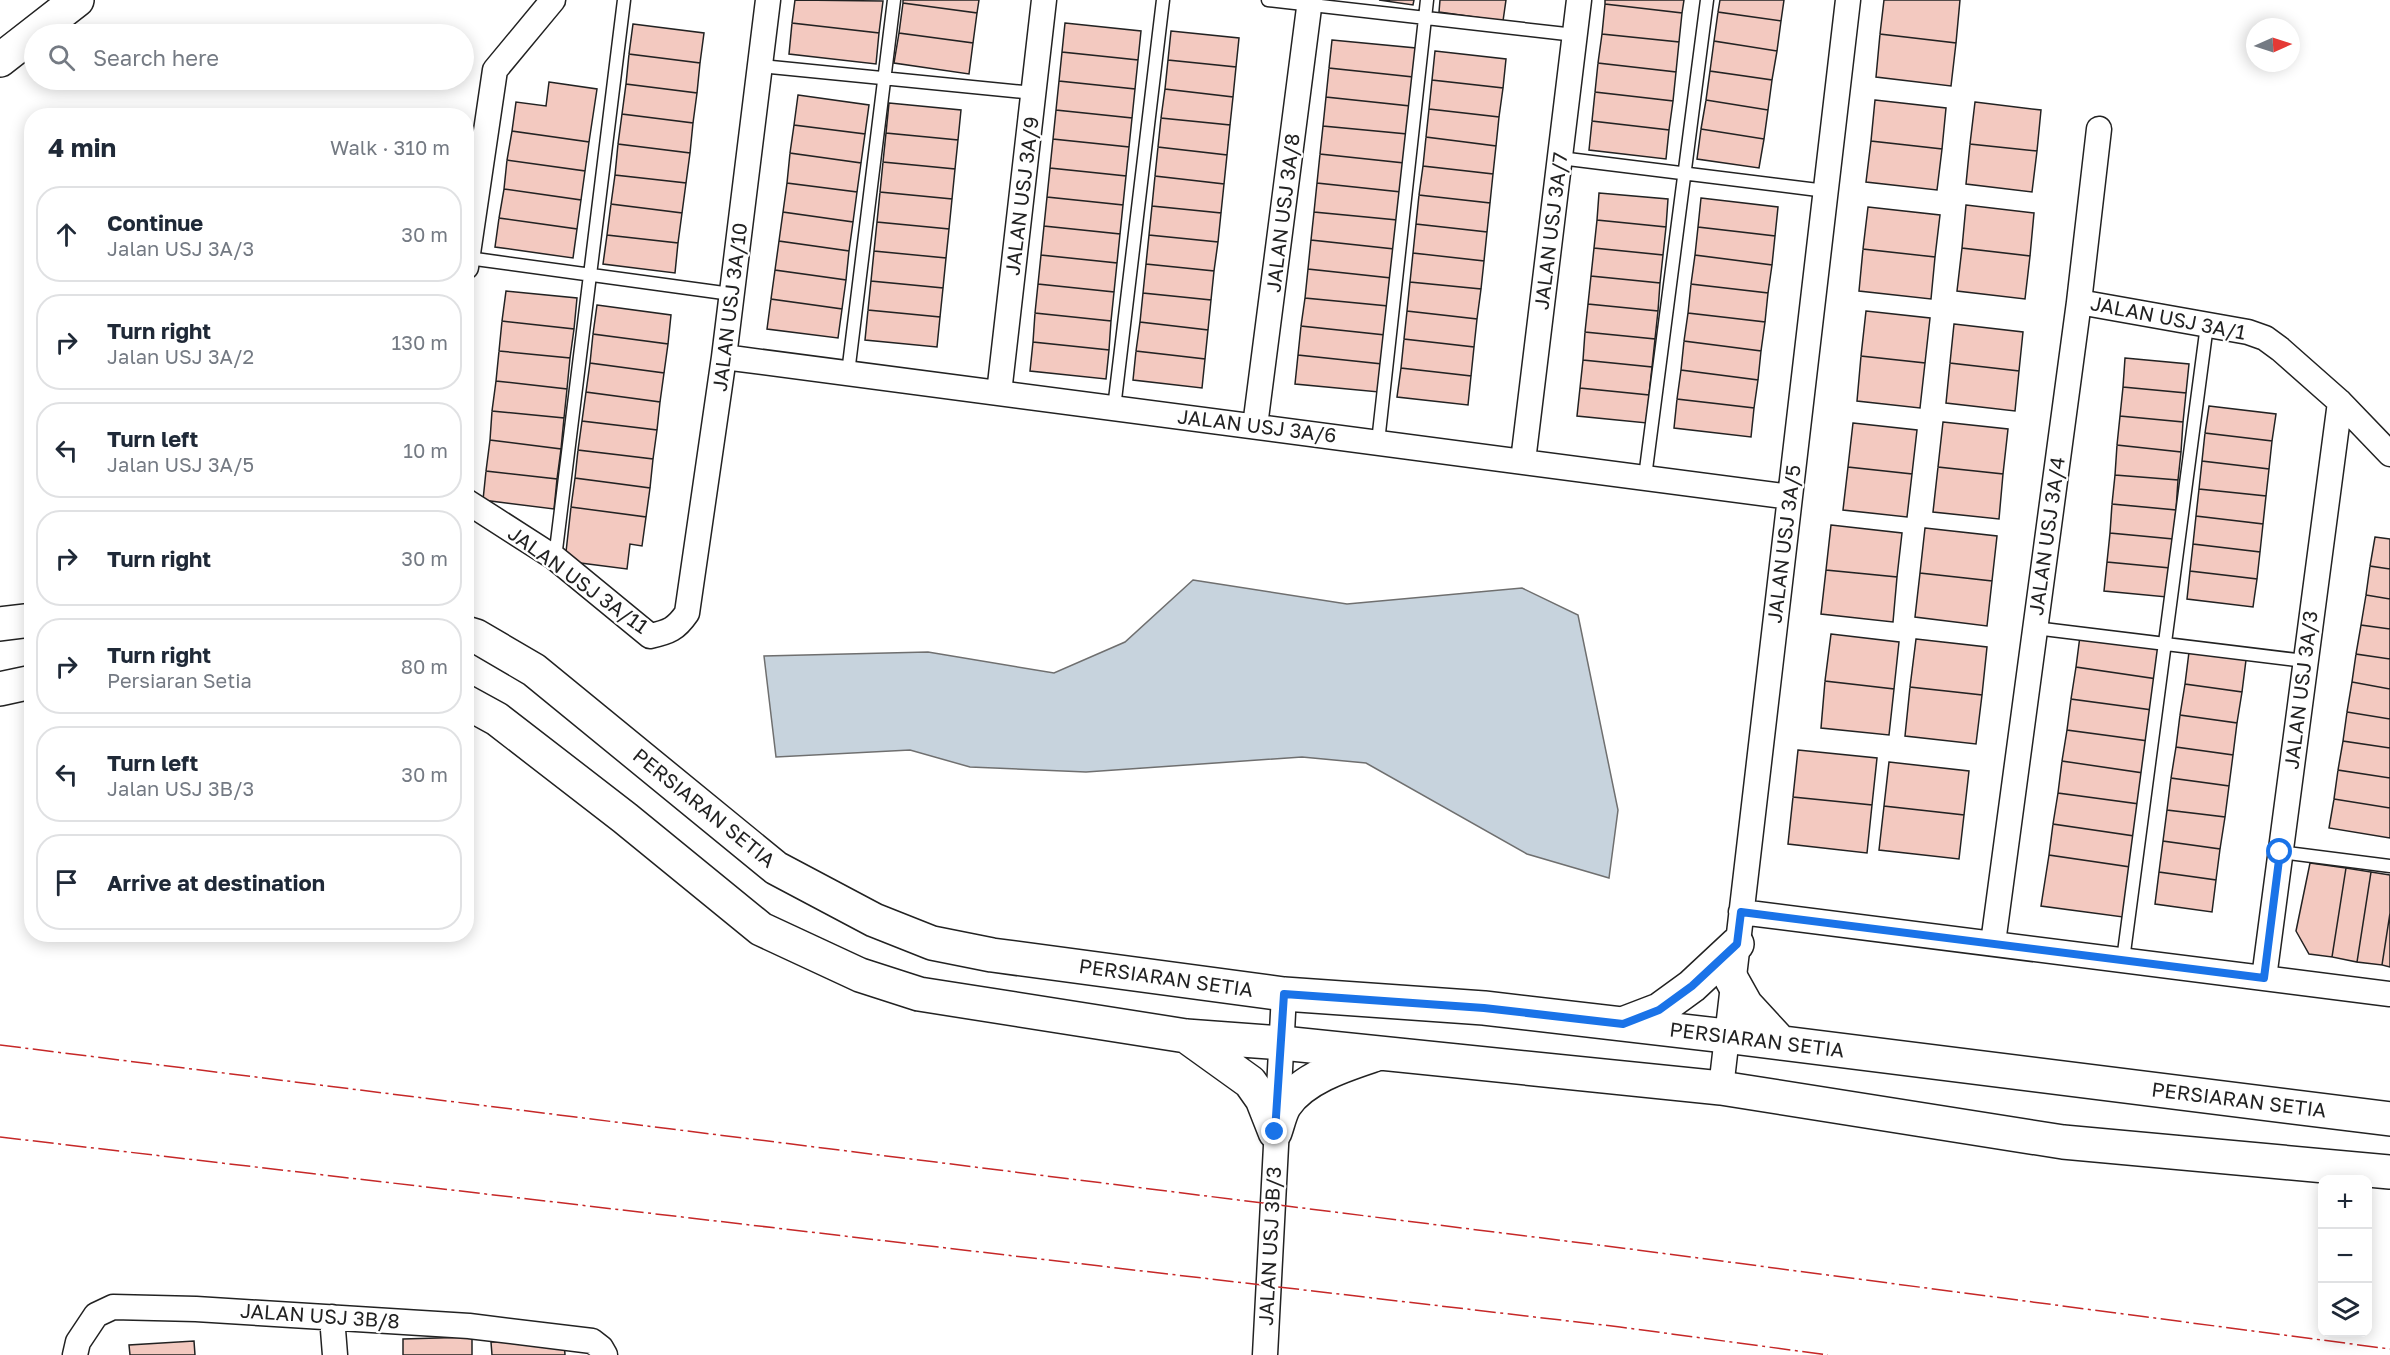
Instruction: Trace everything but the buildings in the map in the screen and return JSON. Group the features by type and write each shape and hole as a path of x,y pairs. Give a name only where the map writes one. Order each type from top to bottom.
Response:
{"main road":[{"path":"46,24 77,0"},
{"path":"0,60 24,41"},
{"path":"0,624 24,621"},
{"name":"PERSIARAN SETIA","path":"474,635 534,670 776,868 874,920 932,942 992,955 1284,994 1484,1008 2390,1119"},
{"path":"0,689 24,684"},
{"path":"474,706 516,733 625,818 760,929 860,975 919,994 1186,1036 1282,1042 1720,1088 2063,1142 2390,1172"},
{"path":"1623,1024 1659,1010 1692,986 1737,944"},
{"path":"1732,980 1746,1005 1781,1043"},
{"path":"1186,1036 1250,1082 1262,1099 1275,1132"},
{"path":"1275,1132 1284,1107 1297,1091 1351,1063 1382,1053"}],"street":[{"path":"474,193 495,70 553,0"},
{"name":"JALAN USJ 3A/10","path":"687,613 724,357 768,0"},
{"name":"JALAN USJ 3A/9","path":"999,393 1044,0"},
{"name":"JALAN USJ 3A/7","path":"1523,461 1579,0"},
{"name":"JALAN USJ 3A/5","path":"1720,1088 1848,0"},
{"name":"JALAN USJ 3A/8","path":"1255,426 1310,2"},
{"name":"JALAN USJ 3A/4","path":"1993,943 2079,302 2098,129"},
{"name":"JALAN USJ 3A/1","path":"2079,302 2248,332 2265,338 2340,402 2390,454"},
{"name":"JALAN USJ 3A/6","path":"724,357 1790,497"},
{"name":"JALAN USJ 3A/3","path":"2264,978 2340,402"},
{"name":"JALAN USJ 3A/11","path":"474,506 555,558 650,636 678,625 687,613"},
{"path":"1741,912 2390,994"},
{"name":"JALAN USJ 3B/3","path":"1265,1355 1284,994"},
{"name":"JALAN USJ 3B/8","path":"75,1355 78,1342 96,1315 112,1307 196,1309 469,1326 598,1348"},
{"path":"332,1317 335,1355"}],"lane":[{"path":"555,558 592,275 624,0"},
{"path":"848,373 894,0"},
{"path":"1114,408 1163,0"},
{"path":"1268,0 1310,2 1575,35"},
{"path":"1378,442 1427,0"},
{"path":"1645,477 1707,0"},
{"path":"761,66 1034,93"},
{"path":"1560,158 1826,191"},
{"path":"474,263 592,275 731,294"},
{"path":"2124,960 2207,325"},
{"path":"2035,628 2305,661"},
{"path":"2280,852 2390,866"}],"shaded area":[{"path":"1193,580 1347,604 1522,588 1578,615 1618,810 1609,878 1527,854 1366,763 1302,757 1086,772 970,767 910,750 776,757 764,656 928,652 1054,673 1125,642"}],"power":[{"path":"0,1045 1630,1249 2390,1349"},
{"path":"0,1137 1620,1327 1828,1355"}],"route":[{"path":"1275,1132 1284,994 1484,1008 1623,1024 1659,1010 1692,986 1737,944 1741,912 2264,978 2280,852"}]}
